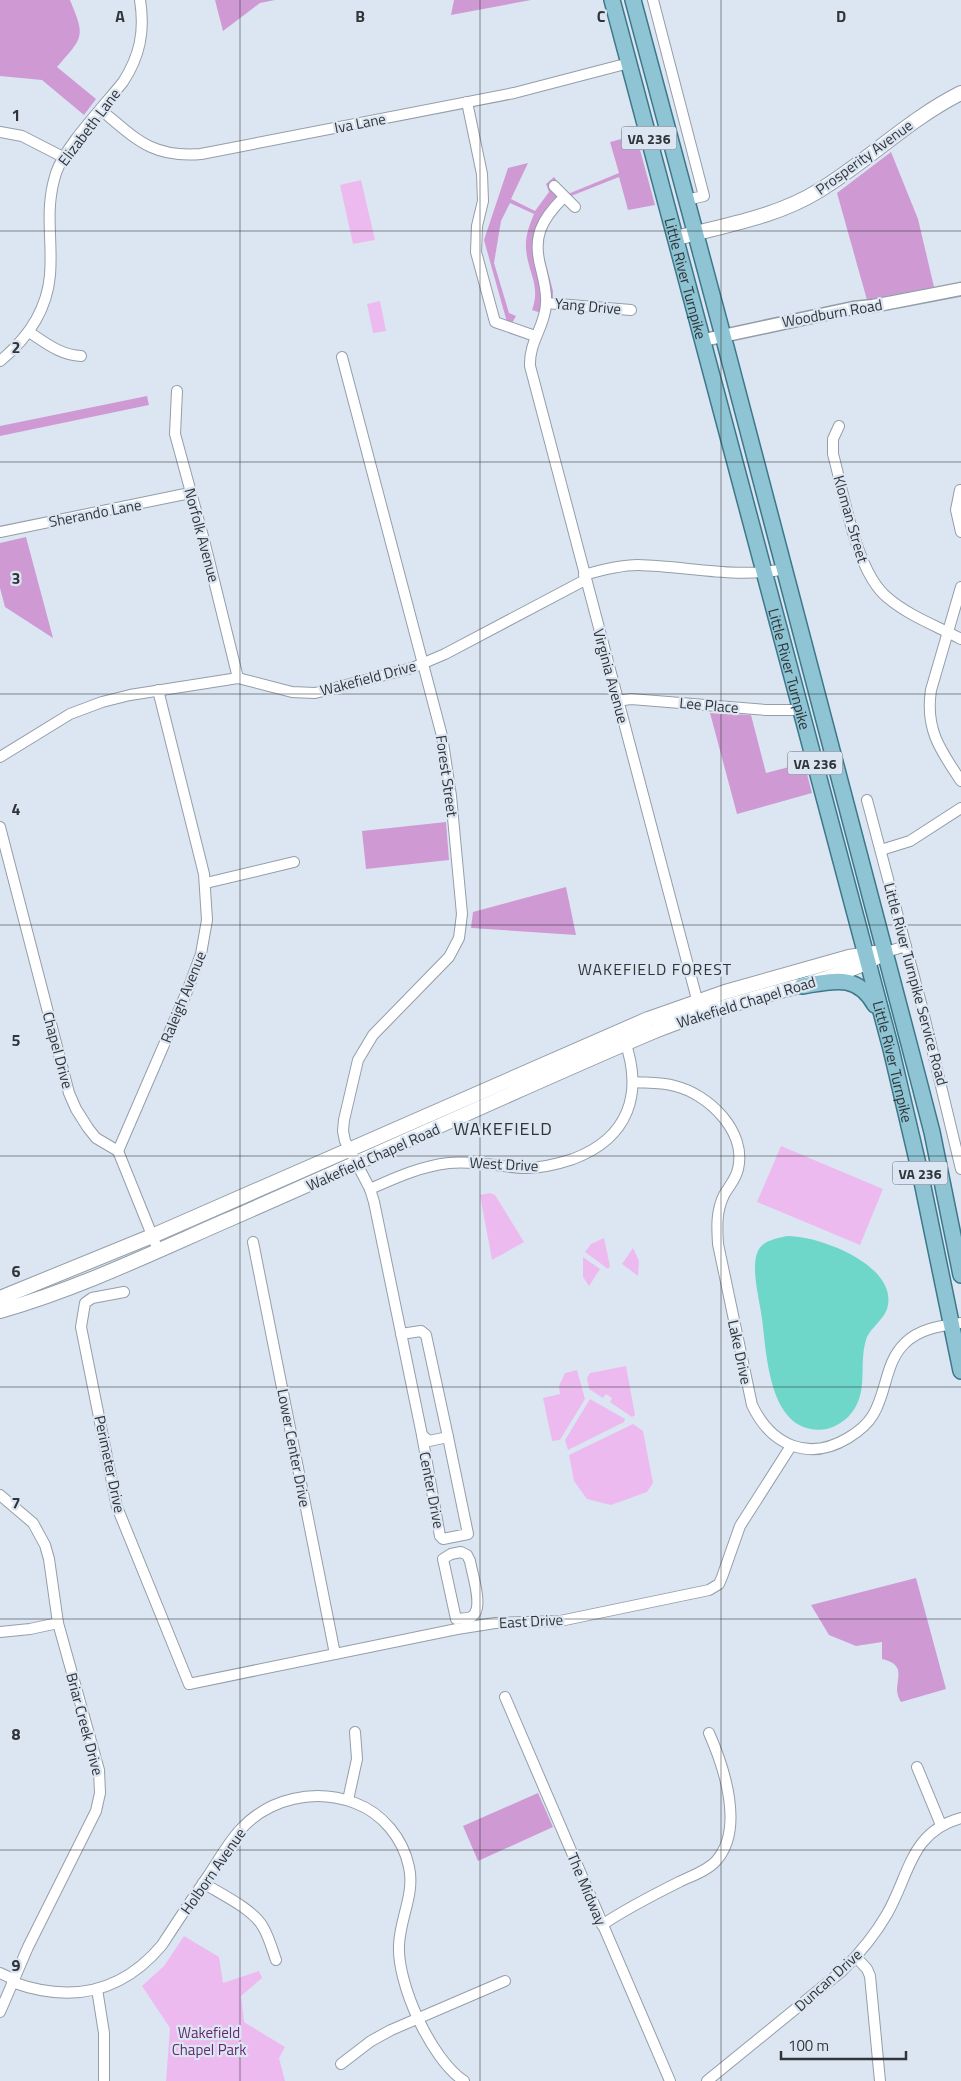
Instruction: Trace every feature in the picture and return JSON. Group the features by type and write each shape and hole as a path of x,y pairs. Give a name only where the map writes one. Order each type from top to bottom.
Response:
{"main road":[{"name":"Little River Turnpike","path":"612,0 677,238 884,1022 956,1324 961,1371"},
{"name":"Little River Turnpike","path":"633,0 886,952 932,1132 961,1275"},
{"name":"Prosperity Avenue","path":"677,238 767,214 797,203 838,179 923,114 961,93"},
{"name":"Wakefield Chapel Road","path":"0,1298 152,1236 350,1151 621,1030 697,1000 886,952"},
{"name":"Wakefield Chapel Road","path":"0,1311 63,1290 158,1250 358,1164 626,1044 701,1015 845,973 866,958"},
{"path":"802,986 842,980 850,982 870,996 884,1022"}],"street":[{"name":"Elizabeth Lane","path":"0,361 29,332 43,304 48,290 50,274 49,200 57,170 63,157 123,82 136,57 142,30 140,0"},
{"path":"653,0 704,196 686,200"},
{"name":"Iva Lane","path":"101,110 138,141 149,147 171,154 201,154 514,93 629,63"},
{"path":"467,102 482,174 483,201 476,226 476,252 495,322 535,336"},
{"path":"0,132 22,136 63,157"},
{"path":"554,186 575,207"},
{"path":"546,303 546,288 537,250 538,238 545,218 564,197"},
{"name":"Woodburn Road","path":"704,340 852,308 873,306 961,288"},
{"name":"Virginia Avenue","path":"546,303 544,316 535,336 530,356 530,366 701,1015"},
{"name":"Yang Drive","path":"546,303 630,310"},
{"path":"29,332 65,354 81,356"},
{"name":"Forest Street","path":"342,357 445,753 461,896 462,926 459,938 449,956 373,1035 362,1050 352,1082 343,1131 350,1151 358,1164"},
{"name":"Norfolk Avenue","path":"177,391 176,434 238,678"},
{"name":"Kloman Street","path":"839,426 833,439 833,454 859,552 870,578 887,598 898,606 961,639"},
{"path":"960,490 956,510 961,532"},
{"name":"Sherando Lane","path":"0,532 190,493"},
{"name":"Wakefield Drive","path":"0,757 70,714 102,702 158,690 238,678 292,692 315,693 378,678 444,654 585,578 609,569 638,566 739,574 766,573 785,569"},
{"path":"961,587 931,690 929,716 935,739 961,781"},
{"name":"Raleigh Avenue","path":"118,1151 201,954 207,920 206,883 158,690"},
{"name":"Lee Place","path":"618,701 631,699 766,710 801,710"},
{"name":"Little River Turnpike Service Road","path":"867,800 945,1097 961,1169"},
{"path":"881,850 910,841 961,808"},
{"name":"Chapel Drive","path":"0,827 69,1093 88,1128 96,1138 118,1151"},
{"path":"206,883 294,862"},
{"name":"Wakefield Chapel Road","path":"886,952 906,946"},
{"name":"West Drive","path":"370,1189 402,1175 433,1165 478,1162 525,1168 554,1165 582,1156 605,1142 621,1125 631,1103 633,1082 626,1044 621,1030"},
{"name":"Lake Drive","path":"633,1082 660,1083 692,1092 708,1102 736,1137 740,1158 738,1170 719,1209 716,1224 718,1244 752,1405 757,1417 767,1429 791,1446"},
{"path":"118,1151 158,1250"},
{"name":"Center Drive","path":"358,1164 370,1189 377,1214 401,1334 422,1435 440,1536 443,1539 468,1534 426,1335 421,1331 401,1334"},
{"name":"Lower Center Drive","path":"253,1242 335,1654"},
{"name":"Perimeter Drive","path":"124,1292 92,1298 85,1303 81,1327 117,1507 189,1684"},
{"path":"791,1446 801,1449 821,1448 841,1442 854,1434 863,1427 878,1406 892,1359 898,1350 921,1331 956,1324"},
{"name":"Center Drive","path":"422,1435 429,1441 448,1437"},
{"name":"East Drive","path":"189,1684 335,1654 456,1624 560,1621 714,1588 719,1584 726,1569 730,1551 740,1526 791,1446"},
{"name":"Briar Creek Drive","path":"0,1495 33,1523 46,1545 58,1623 99,1770 100,1793 96,1811 12,1981 0,2012"},
{"path":"465,1553 469,1558 479,1605 476,1613 456,1624 443,1559 451,1554 465,1553"},
{"path":"476,1613 482,1624"},
{"path":"0,1632 30,1629 58,1623"},
{"name":"The Midway","path":"504,1697 670,2081"},
{"path":"348,1800 357,1759 355,1732"},
{"path":"602,1925 711,1866 721,1853 728,1830 729,1799 721,1760 709,1733"},
{"path":"917,1768 941,1825"},
{"name":"Holborn Avenue","path":"0,1973 28,1988 61,1993 98,1989 130,1975 153,1956 240,1830 263,1811 304,1796 348,1800 370,1810 382,1819 392,1830 405,1855 409,1868 410,1895 401,1929 399,1957 406,1986 419,2018 439,2057 464,2081"},
{"name":"Duncan Drive","path":"707,2081 842,1971 856,1957 887,1914 920,1845 932,1831 941,1825 961,1818"},
{"path":"203,1883 251,1913 258,1920 276,1960"},
{"path":"856,1957 862,1961 870,1976 880,2081"},
{"path":"341,2064 371,2041 505,1981"},
{"path":"98,1989 104,2033 104,2081"}],"green space":[{"path":"361,180 375,240 353,244 340,185"},
{"path":"380,301 386,331 373,333 367,304"},
{"path":"781,1146 883,1189 860,1245 757,1202"},
{"path":"490,1193 495,1195 524,1242 492,1260 480,1195"},
{"path":"604,1238 610,1266 608,1269 585,1252 591,1244"},
{"path":"633,1248 639,1261 638,1276 622,1264"},
{"path":"583,1257 600,1269 589,1286 583,1277"},
{"path":"626,1366 635,1415 632,1417 610,1402 612,1398 606,1394 603,1398 589,1389 587,1378 590,1373"},
{"path":"577,1370 585,1399 560,1440 552,1441 543,1398 560,1394 559,1386 565,1373"},
{"path":"590,1399 625,1419 624,1422 568,1450 565,1440"},
{"path":"633,1424 643,1431 653,1483 647,1492 611,1505 587,1499 574,1481 569,1455"},
{"name":"Wakefield Chapel Park","path":"184,1936 219,1957 223,1983 259,1971 262,1978 241,1996 244,2022 285,2047 279,2058 285,2081 166,2081 170,2028 142,1986 164,1966"}],"shaded area":[{"path":"0,0 70,0 80,30 79,36 77,43 57,67 96,99 84,115 42,80 0,76"},
{"path":"215,0 275,0 260,3 223,31"},
{"path":"454,0 531,0 451,15"},
{"path":"636,135 655,205 628,210 619,177 571,196 577,202 571,208 567,205 560,205 544,230 542,249 553,291 553,300 548,319 541,313 532,310 535,286 527,257 526,245 534,214 510,203 501,221 494,263 509,313 516,316 511,325 510,333 484,240 508,168 528,163 511,199 535,211 549,192 546,184 554,177 568,194 619,173 610,142"},
{"path":"891,152 918,219 934,287 867,300 837,193"},
{"path":"147,396 149,405 0,436 0,426"},
{"path":"26,537 53,638 5,607 0,588 0,543"},
{"path":"710,713 751,715 766,773 804,763 812,793 737,814"},
{"path":"446,822 449,860 366,869 362,831"},
{"path":"566,887 576,935 471,928 473,912"},
{"path":"788,1236 818,1241 852,1255 868,1265 880,1277 887,1290 887,1310 866,1340 859,1398 849,1416 839,1424 827,1429 808,1428 793,1421 782,1408 769,1372 756,1284 756,1258 763,1244"},
{"path":"916,1578 946,1689 901,1702 897,1692 897,1667 889,1661 882,1659 882,1642 856,1646 829,1635 811,1605"},
{"path":"538,1793 553,1827 478,1861 463,1826"}],"district":[{"name":"WAKEFIELD FOREST","path":"655,969"},
{"name":"WAKEFIELD","path":"503,1128"}]}
